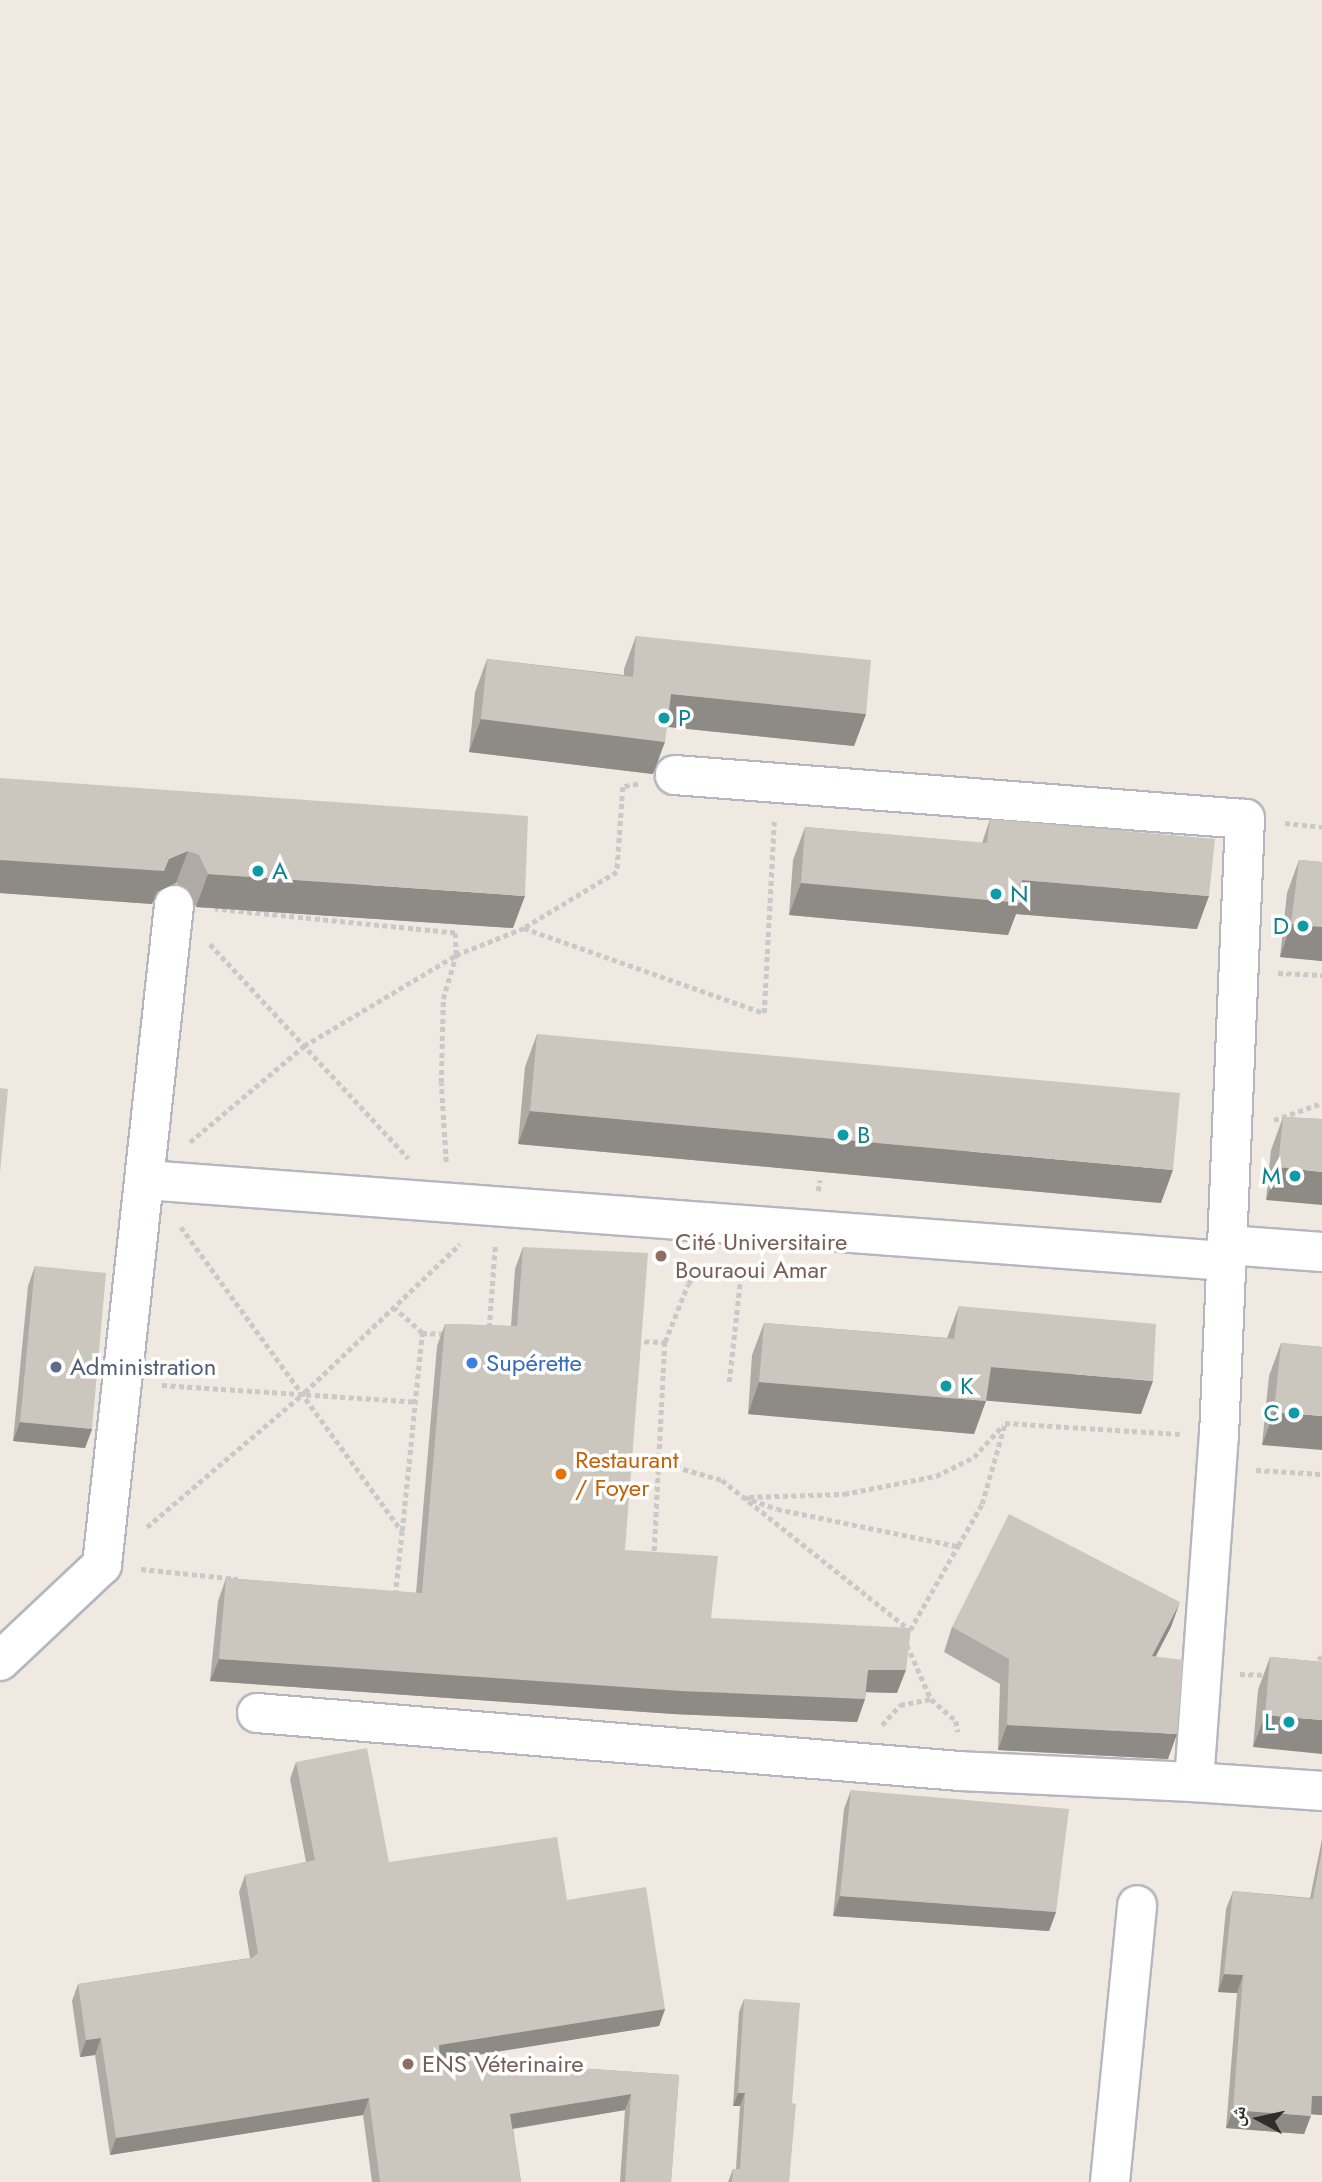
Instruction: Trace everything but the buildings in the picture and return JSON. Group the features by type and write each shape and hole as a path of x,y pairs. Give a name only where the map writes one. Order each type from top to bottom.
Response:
{"street":[{"path":"675,775 1245,819 1218,1452 1194,1782"},
{"path":"0,1661 102,1565 174,905"},
{"path":"146,1180 746,1225 1227,1253 1322,1252"},
{"path":"257,1713 959,1771 1322,1791"},
{"path":"1110,2182 1137,1905"}],"path":[{"path":"402,1531 305,1392 146,1180 304,1046 456,955 524,928 618,872 623,787 675,775"},
{"path":"524,928 764,1013 776,781"},
{"path":"174,905 455,933 456,955 443,999 441,1083 449,1202"},
{"path":"174,905 449,1202"},
{"path":"102,1565 305,1392 395,1309 497,1206"},
{"path":"489,1335 497,1206"},
{"path":"729,1382 746,1225"},
{"path":"654,1557 665,1342 688,1284 709,1256"},
{"path":"395,1309 422,1333 449,1334"},
{"path":"382,1594 395,1595 422,1333"},
{"path":"624,1340 665,1342"},
{"path":"123,1383 305,1392 415,1402"},
{"path":"1005,1423 1218,1452 1322,1474"},
{"path":"744,1497 866,1492 936,1476 974,1457 1005,1423"},
{"path":"959,1771 956,1721 931,1699 906,1644 910,1630 982,1504 1005,1423"},
{"path":"659,1462 722,1480 910,1630"},
{"path":"744,1497 777,1509 958,1546"},
{"path":"102,1565 248,1580"},
{"path":"893,1643 906,1644"},
{"path":"1301,1669 1322,1656"},
{"path":"1201,1673 1272,1674"}],"place":[{"name":"P","path":"664,718"},
{"name":"A","path":"258,871"},
{"name":"N","path":"996,894"},
{"name":"D","path":"1303,926"},
{"name":"B","path":"843,1135"},
{"name":"M","path":"1295,1176"},
{"name":"Cité Universitaire Bouraoui Amar","path":"661,1256"},
{"name":"Supérette","path":"472,1363"},
{"name":"Administration","path":"56,1367"},
{"name":"K","path":"946,1386"},
{"name":"C","path":"1294,1413"},
{"name":"Restaurant / Foyer","path":"561,1474"},
{"name":"L","path":"1289,1722"},
{"name":"ENS Véterinaire","path":"408,2064"}]}
